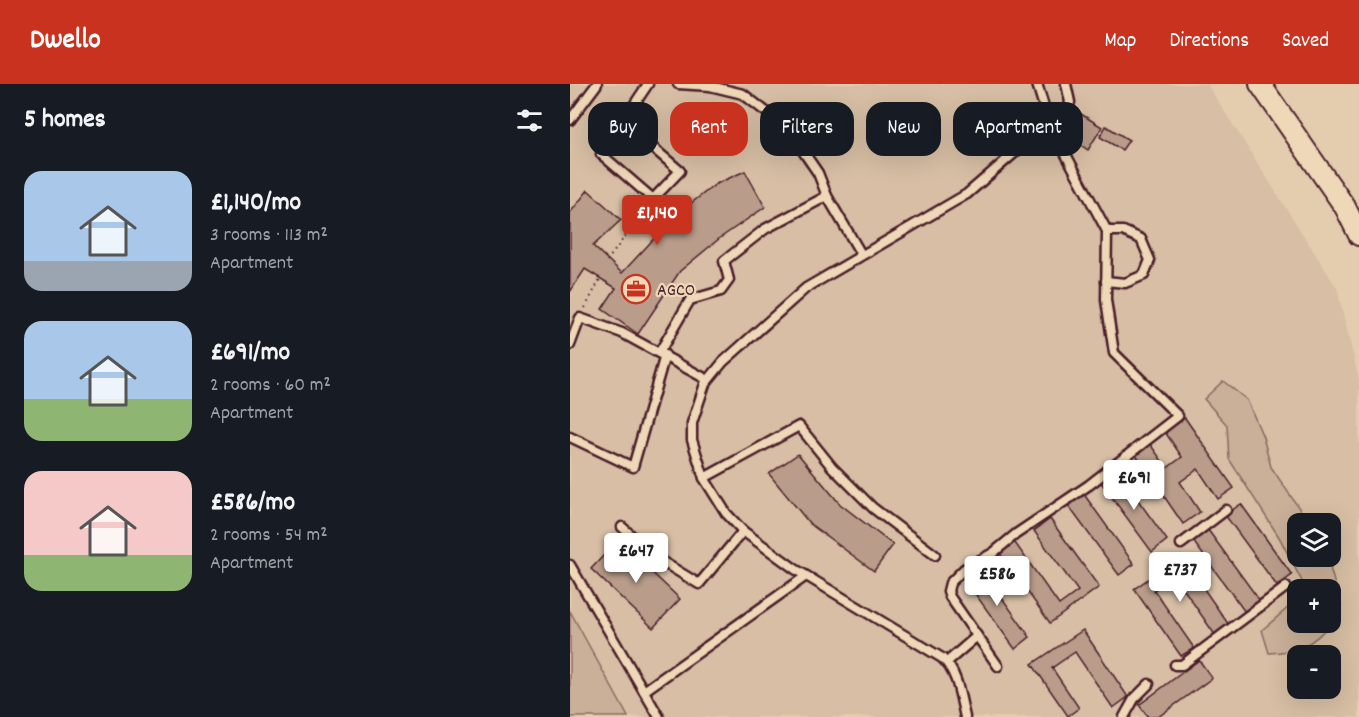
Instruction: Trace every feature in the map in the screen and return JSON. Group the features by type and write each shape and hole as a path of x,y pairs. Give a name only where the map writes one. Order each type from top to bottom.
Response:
{"street":[{"path":"1260,84 1345,207 1359,235"}],"lane":[{"path":"570,120 597,84"},
{"path":"636,102 648,84"},
{"path":"678,84 710,86 743,94 787,128 818,173 827,196 861,254"},
{"path":"1037,84 1043,102"},
{"path":"1066,84 1070,102"},
{"path":"603,156 652,199 680,171 658,152"},
{"path":"965,717 955,676 947,662 806,576 743,531 726,513 704,478 692,440 692,423 708,380 723,362 806,288 967,194 1011,156"},
{"path":"998,666 948,591 956,576 1089,485 1178,416 1114,353 1107,312 1107,231 1067,156"},
{"path":"570,437 633,467 662,354 690,300 721,291 729,280 724,261 765,229 827,196"},
{"path":"1106,281 1125,283 1144,275 1150,260 1141,239 1124,231 1107,231"},
{"path":"570,345 580,318 622,333 708,380"},
{"path":"704,478 799,426 832,467 873,508 935,555"},
{"path":"1180,544 1226,510"},
{"path":"622,527 658,559 699,584 743,531"},
{"path":"570,565 659,717"},
{"path":"644,691 806,576"},
{"path":"1175,665 1182,665 1286,587"},
{"path":"947,662 977,636"},
{"path":"1124,717 1134,699 1149,684"}],"path":[{"path":"608,261 652,199"},
{"path":"580,318 600,279"}],"shaded area":[{"path":"570,84 1207,84 1337,288 1359,380 1359,717 628,717 570,611"},
{"path":"1223,381 1247,400 1263,437 1271,467 1302,513 1287,513 1287,552 1229,459 1227,425 1204,399"},
{"path":"1295,567 1330,567 1333,579 1301,579"},
{"path":"1287,609 1287,633 1322,633 1306,645 1287,645 1287,651 1269,653 1262,630"},
{"path":"570,611 628,717 570,717"}],"building":[{"path":"1083,115 1102,127 1088,150 1083,147"},
{"path":"1106,126 1129,140 1122,150 1100,137"},
{"path":"745,171 765,207 720,238 680,271 638,334 602,309 616,288 585,269 570,292 570,213 588,190 621,220 593,246 622,273 677,214 716,184"},
{"path":"1185,418 1234,488 1218,499 1198,469 1180,482 1200,512 1183,524 1135,454 1150,444 1167,468 1182,457 1165,432"},
{"path":"798,454 840,504 893,545 874,571 810,524 769,474"},
{"path":"1116,470 1167,540 1152,552 1100,481"},
{"path":"1083,493 1134,564 1119,575 1067,504"},
{"path":"1241,504 1292,575 1277,586 1225,515"},
{"path":"1050,519 1099,587 1050,623 998,551 1013,540 1059,605 1078,591 1034,531"},
{"path":"1208,530 1260,601 1245,612 1193,541"},
{"path":"618,540 680,599 653,628 591,569"},
{"path":"1181,556 1229,625 1215,635 1174,575 1154,590 1194,648 1181,656 1134,589"},
{"path":"979,566 1030,637 1015,649 963,577"},
{"path":"1083,630 1128,697 1113,708 1075,652 1052,668 1079,708 1068,716 1032,664"},
{"path":"1199,660 1212,678 1158,717 1148,717 1139,705"}],"place":[{"name":"AGCO","path":"636,289"}]}
